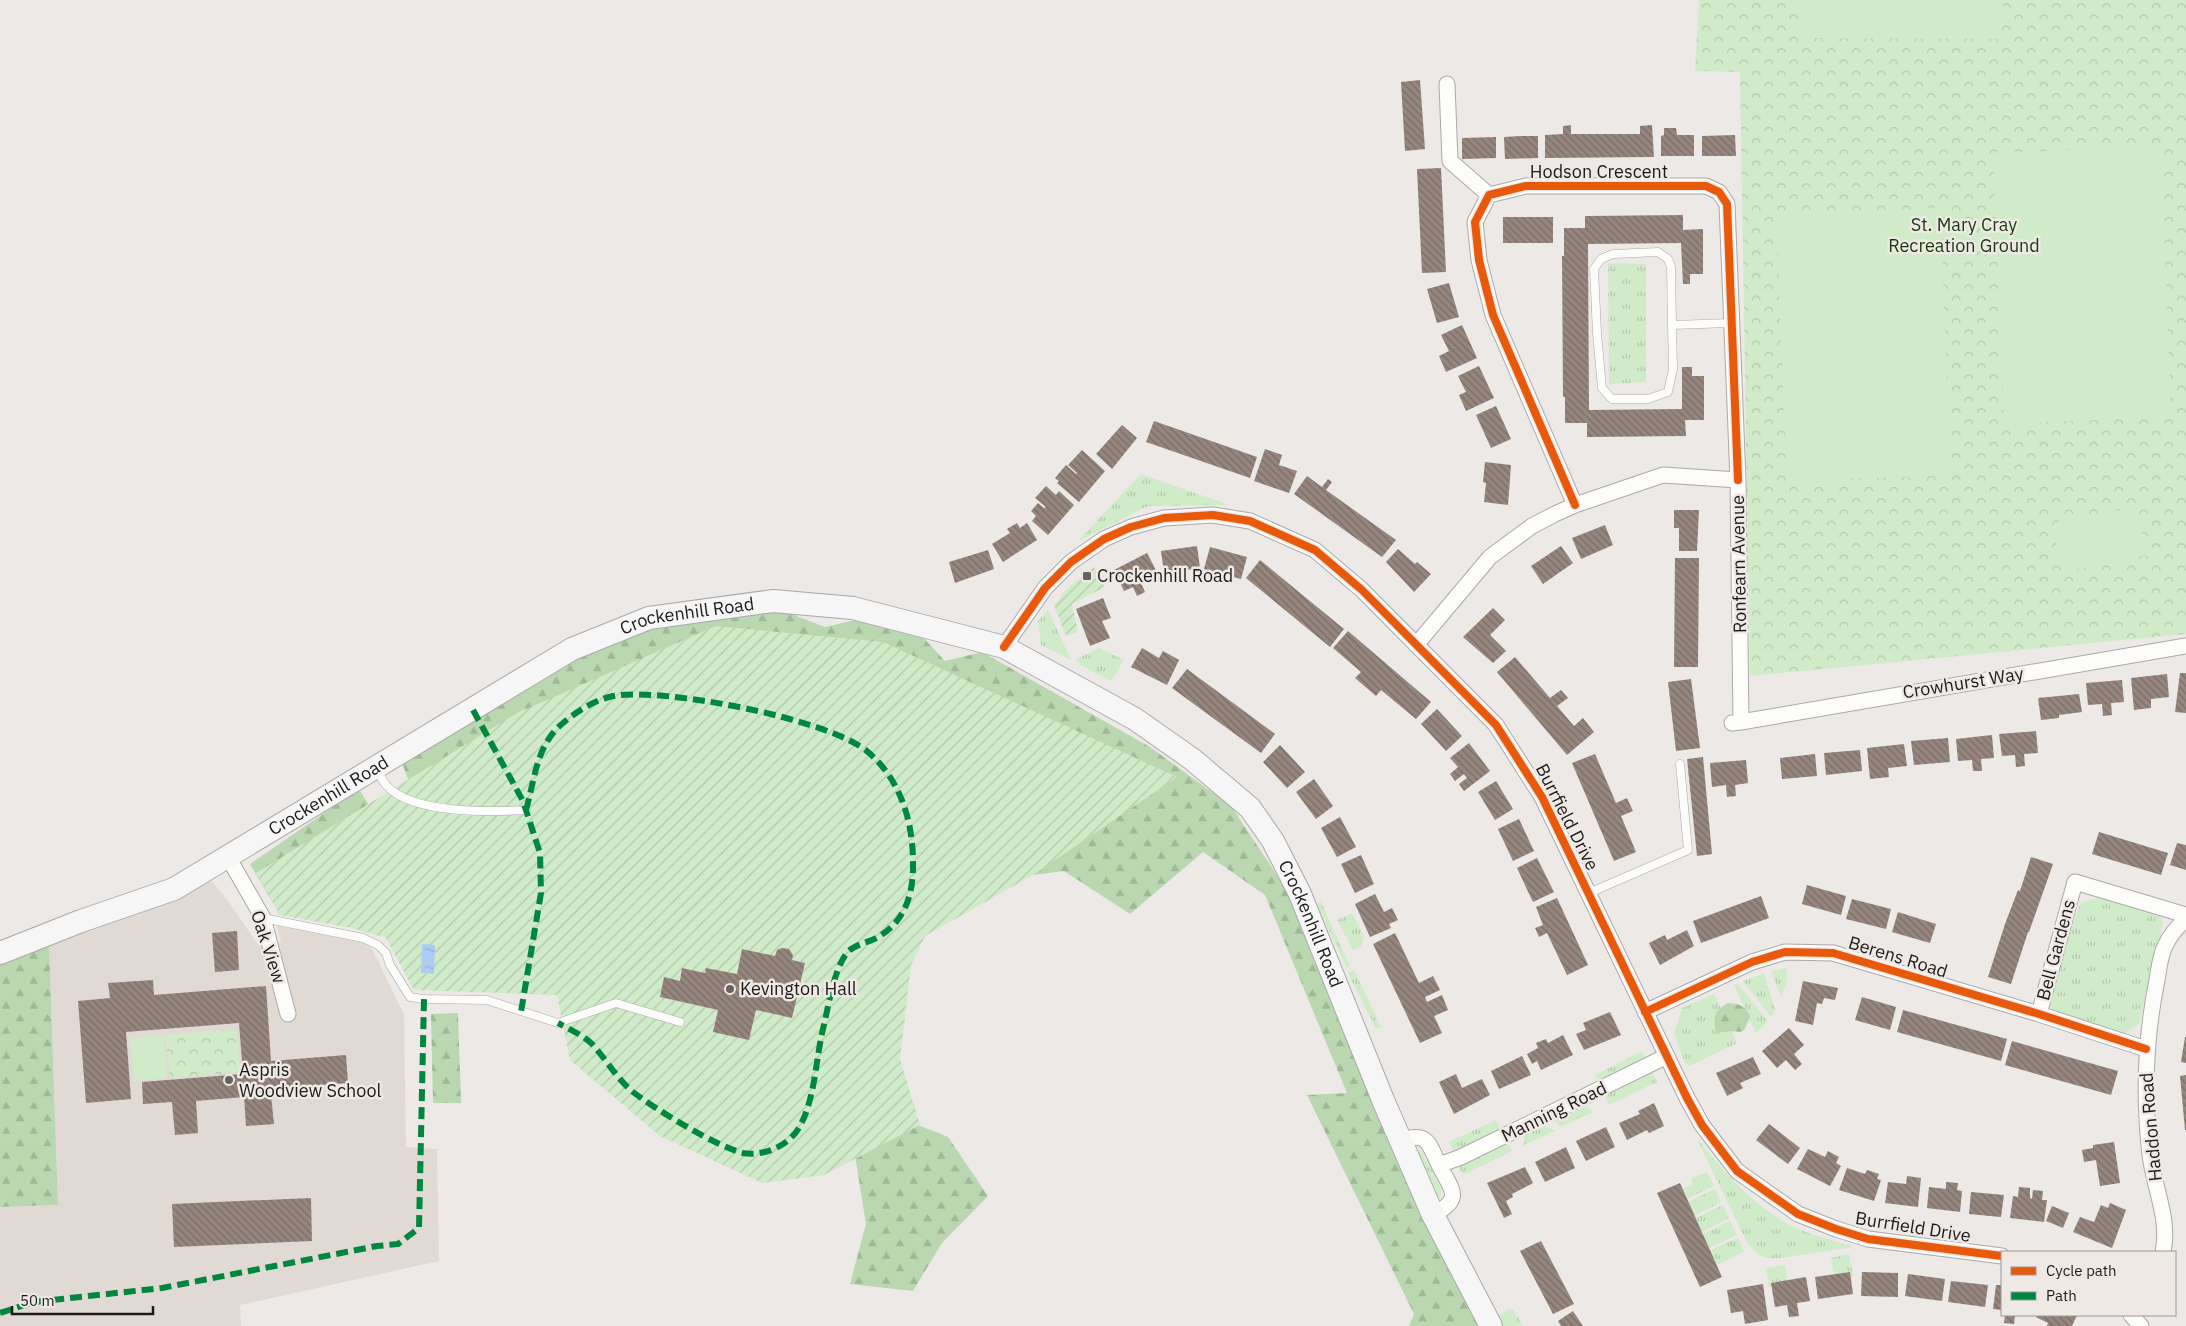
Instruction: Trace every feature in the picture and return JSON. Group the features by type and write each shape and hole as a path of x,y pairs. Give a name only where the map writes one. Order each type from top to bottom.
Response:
{"main road":[{"name":"Crockenhill Road","path":"0,953 81,921 174,889 572,649 649,618 773,601 854,608 1004,648 1135,719 1192,759 1250,808 1273,841 1300,894 1400,1140 1433,1215 1492,1326"}],"street":[{"path":"1446,84 1450,161 1489,194 1475,222 1480,260 1493,315 1575,505"},
{"name":"Hodson Crescent","path":"1489,194 1526,186 1706,186 1719,192 1727,204 1729,215 1731,323 1738,480"},
{"name":"Ronfearn Avenue","path":"1416,645 1490,558 1532,526 1575,505 1663,474 1738,480 1736,722"},
{"name":"Burrfield Drive","path":"1004,648 1045,588 1072,562 1104,539 1131,527 1164,518 1213,515 1250,521 1315,550 1362,590 1496,725 1542,797 1645,1012 1702,1124 1737,1170 1798,1214 1836,1230 1868,1239 2001,1256"},
{"name":"Crowhurst Way","path":"1736,722 2186,646"},
{"name":"Oak View","path":"228,857 263,918 288,1014"},
{"name":"Bell Gardens","path":"2039,1014 2075,882 2186,915"},
{"name":"Haddon Road","path":"2163,1251 2166,1238 2163,1211 2155,1183 2150,1154 2146,1099 2146,1049 2164,947 2175,929 2186,919"},
{"name":"Berens Road","path":"1645,1012 1752,962 1785,952 1833,953 2039,1014 2146,1049"},
{"name":"Manning Road","path":"1439,1165 1461,1157 1667,1056"},
{"path":"1400,1140 1414,1136 1422,1137 1428,1143 1454,1193 1448,1206 1433,1215"},
{"path":"2132,1316 2141,1326"}],"lane":[{"path":"1658,252 1668,258 1671,267 1672,325 1673,369 1668,392 1648,399 1612,399 1602,388 1597,333 1594,269 1601,259 1613,254 1658,252"},
{"path":"1672,325 1731,323"},
{"path":"1589,893 1688,850 1680,764"},
{"path":"376,768 388,787 413,802 478,812 526,810"},
{"path":"263,918 363,938 378,945 386,953 390,965 410,996 424,1000 487,1000 558,1023 616,1003 680,1022"}],"shaded area":[{"name":"Aspris Woodview School","path":"212,881 259,946 281,942 277,926 364,943 372,949 404,1015 406,1147 437,1149 439,1261 240,1305 241,1326 0,1326 0,1207 58,1205 49,943"}],"green space":[{"name":"St. Mary Cray Recreation Ground","path":"1699,0 2186,0 2186,634 1750,676 1740,72 1695,71"},
{"path":"1801,0 2003,0 2002,39 1802,38"},
{"path":"2161,146 2171,417 2004,424 1993,153"},
{"path":"1940,208 1951,475 1787,481 1776,215"},
{"path":"1608,263 1646,264 1646,382 1609,384"},
{"path":"1141,474 1229,505 1148,506 1077,542"},
{"path":"2137,507 2147,555 2062,572 2053,523"},
{"path":"1094,567 1105,587 1072,604 1078,632 1066,636 1054,605 1067,589"},
{"path":"776,608 825,627 869,617 917,631 945,661 982,652 1150,747 1231,806 1282,883 1482,1326 1409,1326 1414,1314 1307,1095 1347,1093 1265,895 1203,852 1130,914 1064,871 1033,875 1131,793 280,915 250,864 359,789 381,825 418,806 402,763 565,662 652,628"},
{"path":"1048,610 1071,660 1041,645 1038,621"},
{"path":"716,626 883,642 1177,777 1033,875 925,936 911,965 900,1059 920,1125 824,1175 762,1183 660,1136 570,1060 557,995 414,990 386,938 352,928 280,915 256,873 517,713","holes":["742,949 775,956 777,950 789,949 793,955 792,960 805,963 792,1018 756,1010 749,1040 713,1032 718,1010 660,997 664,977 680,981 683,968 705,973 707,968 737,974"]},
{"path":"1099,648 1124,660 1111,681 1080,665 1076,659"},
{"path":"2097,898 2108,899 2160,916 2163,923 2139,1024 2125,1033 2054,1011 2050,1006 2048,998 2076,913 2081,903"},
{"path":"1321,902 1350,966 1347,968 1316,904"},
{"path":"1352,913 1364,936 1361,947 1353,950 1337,920"},
{"path":"49,943 58,1205 0,1207 0,962"},
{"path":"1787,968 1786,985 1781,997 1771,971"},
{"path":"1354,970 1381,1027 1376,1029 1348,973"},
{"path":"1764,973 1775,1010 1771,1017 1743,981"},
{"path":"1737,983 1768,1021 1756,1033 1734,985"},
{"path":"1714,994 1737,1043 1689,1066 1685,1063 1674,1033 1682,1008"},
{"path":"1728,1003 1742,1006 1750,1017 1744,1030 1740,1032 1716,1032 1717,1011"},
{"path":"458,1013 461,1103 433,1103 431,1014"},
{"path":"237,1029 241,1072 170,1078 165,1035"},
{"path":"164,1035 167,1078 134,1081 130,1038"},
{"path":"1642,1051 1647,1063 1601,1086 1595,1075"},
{"path":"1652,1071 1657,1082 1609,1105 1604,1094"},
{"path":"1583,1102 1593,1112 1560,1127 1555,1120"},
{"path":"903,1119 948,1137 988,1196 942,1243 913,1291 850,1284 866,1224 854,1149"},
{"path":"1496,1120 1501,1132 1454,1152 1449,1142"},
{"path":"1541,1123 1555,1131 1524,1145 1524,1134"},
{"path":"1697,1139 1736,1183 1769,1212 1798,1229 1853,1247 1781,1258 1769,1258 1759,1255 1748,1244"},
{"path":"1507,1142 1512,1151 1465,1174 1461,1172 1458,1164"},
{"path":"1420,1149 1441,1187 1441,1197 1436,1198 1415,1151"},
{"path":"1707,1172 1714,1186 1689,1198 1682,1189 1692,1184 1692,1178"},
{"path":"1715,1189 1721,1202 1694,1216 1688,1202"},
{"path":"1723,1205 1729,1218 1702,1232 1696,1218"},
{"path":"1730,1221 1737,1235 1709,1248 1703,1234"},
{"path":"1738,1238 1744,1252 1717,1265 1710,1250"},
{"path":"1849,1254 1853,1276 1851,1278 1850,1272 1834,1274 1831,1258"},
{"path":"1785,1265 1787,1281 1771,1283 1769,1287 1766,1268"},
{"path":"1509,1309 1513,1310 1523,1326 1499,1326 1497,1316"}],"water":[{"path":"422,944 435,945 434,974 421,973"}],"building":[{"path":"1420,80 1425,149 1405,151 1401,82"},
{"path":"1571,125 1571,134 1640,134 1640,126 1652,125 1654,157 1545,158 1545,135 1563,134 1563,126"},
{"path":"1664,128 1676,128 1677,135 1694,135 1694,156 1661,156 1661,136 1664,135"},
{"path":"1735,135 1736,156 1702,156 1702,136"},
{"path":"1538,136 1538,158 1505,159 1504,137"},
{"path":"1496,137 1496,158 1462,159 1462,138"},
{"path":"1441,168 1446,272 1422,273 1417,169"},
{"path":"1683,215 1683,230 1703,229 1703,274 1690,274 1690,284 1683,284 1681,243 1588,244 1589,410 1682,409 1682,367 1692,367 1692,376 1704,376 1704,420 1685,420 1686,436 1587,437 1587,423 1565,423 1565,397 1563,397 1562,256 1564,256 1564,228 1585,228 1585,216"},
{"path":"1503,217 1553,217 1553,243 1503,243"},
{"path":"1449,283 1459,317 1437,323 1427,289"},
{"path":"1462,325 1477,358 1446,372 1439,356 1449,351 1441,335"},
{"path":"1479,366 1494,398 1466,411 1459,395 1466,392 1458,376"},
{"path":"1496,406 1511,439 1491,448 1476,415"},
{"path":"1154,421 1257,457 1250,478 1146,442"},
{"path":"1122,425 1137,438 1112,469 1096,454"},
{"path":"1265,449 1282,455 1279,465 1297,471 1289,493 1254,481"},
{"path":"1082,450 1105,471 1079,502 1057,483 1059,481 1055,478 1066,465 1077,473 1068,465"},
{"path":"1485,462 1511,465 1508,505 1484,502 1486,483 1483,482"},
{"path":"1307,476 1322,487 1328,479 1332,482 1326,490 1396,540 1382,557 1294,494"},
{"path":"1046,486 1056,495 1059,491 1074,505 1048,535 1032,521 1036,516 1031,511 1038,503 1044,508 1046,507 1035,498"},
{"path":"1674,510 1699,510 1697,551 1679,551 1679,528 1674,528"},
{"path":"1017,523 1020,528 1027,523 1037,540 1003,562 992,544 1010,533 1007,529"},
{"path":"1605,525 1613,545 1581,559 1572,538"},
{"path":"1197,546 1200,568 1164,573 1161,551"},
{"path":"1561,546 1573,563 1543,584 1531,566"},
{"path":"1210,547 1247,557 1241,579 1204,569"},
{"path":"1398,549 1415,564 1417,562 1431,574 1414,592 1386,562"},
{"path":"988,550 994,569 955,583 949,562"},
{"path":"1147,553 1158,574 1141,583 1145,592 1137,596 1133,587 1124,591 1114,570"},
{"path":"1675,558 1699,558 1698,667 1674,667"},
{"path":"1260,560 1344,629 1330,647 1246,578"},
{"path":"1103,598 1111,618 1102,621 1110,638 1090,646 1076,609"},
{"path":"1493,608 1505,620 1490,635 1506,651 1493,663 1463,637"},
{"path":"1348,631 1431,702 1416,719 1381,690 1376,696 1355,678 1361,672 1333,648"},
{"path":"1142,648 1159,658 1163,651 1179,660 1167,685 1131,667"},
{"path":"1515,657 1550,698 1561,690 1568,698 1557,706 1574,726 1583,718 1594,732 1567,755 1497,672"},
{"path":"1187,669 1275,734 1261,753 1172,688"},
{"path":"2180,673 2186,673 2186,713 2175,712"},
{"path":"2167,674 2169,697 2151,699 2151,708 2134,710 2131,678"},
{"path":"1691,679 1700,748 1676,751 1668,682"},
{"path":"2122,680 2124,702 2111,703 2112,715 2103,716 2102,704 2088,705 2086,683"},
{"path":"2079,694 2082,712 2041,720 2038,698"},
{"path":"1437,709 1462,736 1446,751 1421,724"},
{"path":"2036,731 2038,753 2024,754 2025,766 2016,767 2015,755 2002,756 1999,734"},
{"path":"1992,735 1994,758 1981,759 1982,771 1973,771 1972,760 1958,761 1956,739"},
{"path":"1948,738 1950,762 1914,765 1911,741"},
{"path":"1469,743 1490,771 1464,791 1459,784 1467,778 1464,774 1455,781 1450,774 1458,767 1450,758"},
{"path":"1904,744 1907,766 1888,768 1889,777 1870,779 1867,748"},
{"path":"1280,745 1305,772 1287,788 1263,762"},
{"path":"1860,750 1862,771 1826,775 1824,753"},
{"path":"1595,754 1616,803 1627,798 1633,811 1621,816 1636,852 1614,861 1572,763"},
{"path":"1815,754 1817,776 1782,779 1780,758"},
{"path":"1703,757 1712,854 1697,856 1687,759"},
{"path":"1746,760 1748,783 1735,785 1736,796 1727,797 1726,785 1712,787 1710,763"},
{"path":"1314,779 1333,806 1316,819 1296,792"},
{"path":"1496,781 1513,809 1495,820 1478,792"},
{"path":"1340,817 1356,847 1337,857 1321,828"},
{"path":"1519,819 1534,851 1513,861 1498,829"},
{"path":"2099,832 2168,853 2161,875 2092,854"},
{"path":"2177,843 2186,845 2186,870 2170,865"},
{"path":"1361,855 1374,884 1355,893 1341,864"},
{"path":"2031,857 2053,864 2011,984 1988,977 2005,924 2018,890 2020,891"},
{"path":"1537,858 1554,892 1533,902 1517,868"},
{"path":"1807,885 1846,896 1841,915 1802,904"},
{"path":"1375,894 1384,912 1392,908 1398,920 1389,924 1391,928 1370,937 1355,904"},
{"path":"1761,896 1769,918 1701,943 1693,921"},
{"path":"1557,898 1588,965 1567,975 1547,933 1539,937 1535,928 1543,925 1536,907"},
{"path":"1852,899 1891,909 1886,929 1846,919"},
{"path":"1898,912 1936,924 1930,943 1892,932"},
{"path":"1687,930 1694,946 1660,965 1649,943 1665,935 1667,940"},
{"path":"237,931 239,970 215,972 212,933"},
{"path":"1395,933 1419,983 1433,976 1440,990 1425,997 1427,1002 1442,995 1448,1010 1434,1016 1442,1033 1420,1043 1373,944"},
{"name":"Kevington Hall","path":"782,948 789,949 793,955 792,960 805,963 792,1018 756,1010 749,1040 713,1032 718,1010 660,997 664,977 680,981 682,968 705,973 706,968 737,974 742,949 775,956 777,950"},
{"path":"153,980 154,995 266,986 271,1061 346,1055 348,1083 308,1086 308,1092 271,1095 274,1124 246,1126 244,1097 196,1101 198,1133 175,1135 172,1102 143,1104 142,1082 243,1074 239,1023 126,1032 131,1099 86,1103 78,1001 110,998 108,983"},
{"path":"1803,981 1838,988 1835,1000 1824,998 1822,1004 1817,1003 1813,1025 1795,1021"},
{"path":"1862,997 1896,1007 1890,1030 1855,1020"},
{"path":"1903,1010 2007,1039 2001,1061 1897,1032"},
{"path":"1610,1012 1621,1035 1584,1050 1576,1034 1586,1030 1583,1023"},
{"path":"1789,1028 1804,1045 1794,1054 1802,1064 1795,1070 1786,1060 1777,1068 1762,1051"},
{"path":"1563,1035 1573,1055 1541,1070 1537,1061 1532,1064 1527,1054 1538,1048 1536,1043 1546,1039 1548,1043"},
{"path":"2186,1037 2186,1063 2181,1062"},
{"path":"2012,1041 2118,1071 2111,1095 2005,1065"},
{"path":"1522,1056 1531,1075 1499,1089 1491,1071"},
{"path":"1753,1057 1761,1074 1740,1083 1743,1088 1727,1096 1716,1073"},
{"path":"1456,1074 1462,1088 1482,1079 1490,1095 1454,1114 1439,1082"},
{"path":"2186,1075 2186,1130 2185,1130 2180,1076"},
{"path":"1654,1103 1664,1126 1649,1133 1647,1130 1627,1140 1619,1123 1640,1114 1638,1111"},
{"path":"1769,1124 1800,1148 1788,1164 1756,1140"},
{"path":"1606,1127 1615,1147 1586,1161 1576,1141"},
{"path":"2114,1142 2120,1183 2100,1186 2096,1160 2084,1162 2082,1150 2093,1148 2093,1145"},
{"path":"1566,1147 1575,1168 1545,1182 1535,1162"},
{"path":"1808,1149 1825,1157 1828,1151 1839,1157 1836,1163 1841,1166 1830,1186 1797,1169"},
{"path":"1525,1167 1533,1183 1512,1194 1513,1197 1506,1201 1512,1214 1504,1218 1487,1183"},
{"path":"1847,1168 1865,1174 1867,1170 1879,1174 1877,1179 1881,1180 1874,1201 1839,1190"},
{"path":"1907,1176 1921,1178 1918,1207 1885,1203 1888,1182 1906,1184"},
{"path":"1946,1182 1958,1183 1957,1190 1962,1191 1960,1212 1927,1208 1929,1187 1946,1189"},
{"path":"1680,1183 1722,1277 1700,1287 1657,1193"},
{"path":"2019,1187 2030,1188 2030,1198 2032,1199 2033,1190 2043,1191 2042,1200 2047,1200 2044,1222 2010,1218 2013,1196 2018,1197"},
{"path":"1971,1192 2004,1195 2001,1217 1969,1214"},
{"path":"311,1198 312,1241 174,1247 172,1204"},
{"path":"2110,1203 2126,1210 2112,1248 2073,1232 2080,1217 2094,1222 2101,1205 2108,1208"},
{"path":"2052,1206 2069,1213 2063,1228 2046,1221"},
{"path":"1541,1241 1574,1304 1553,1314 1520,1251"},
{"path":"1850,1272 1853,1294 1818,1299 1815,1277"},
{"path":"1862,1272 1898,1273 1898,1297 1861,1296"},
{"path":"1908,1274 1945,1279 1942,1301 1905,1296"},
{"path":"1806,1277 1810,1301 1797,1303 1799,1316 1789,1317 1787,1305 1775,1307 1771,1283"},
{"path":"1951,1281 1988,1285 1985,1307 1948,1302"},
{"path":"1763,1284 1768,1320 1745,1324 1743,1311 1731,1313 1727,1290"},
{"path":"1996,1285 2001,1285 2001,1310 1993,1309"},
{"path":"1573,1311 1583,1326 1561,1326 1558,1321"},
{"path":"2005,1316 2015,1316 2014,1324 2004,1323"},
{"path":"2077,1316 2072,1326 2047,1326 2048,1323 2036,1317"}],"marked path":[{"path":"526,810 542,752 554,732 568,719 593,703 613,696 637,694 669,696 745,708 784,717 848,740 868,752 890,777 904,806 911,837 913,854 912,881 903,912 882,935 852,948 842,960 829,1000 806,1113 797,1131 777,1148 760,1153 743,1153 686,1127 633,1092 592,1044 558,1023"},
{"path":"473,710 523,801 540,853 541,893 521,1012"},
{"path":"0,1313 34,1302 162,1288 377,1246 398,1244 419,1228 424,999"}],"cycle path":[{"path":"1575,505 1493,315 1479,260 1475,222 1489,195 1526,186 1706,186 1719,192 1727,204 1738,480"},
{"path":"1004,647 1045,588 1071,562 1104,539 1131,527 1164,518 1213,515 1250,521 1315,550 1362,590 1496,725 1542,797 1687,1098 1702,1125 1737,1171 1798,1214 1836,1229 1868,1239 2001,1256"},
{"path":"1645,1012 1752,962 1785,952 1833,953 2039,1014 2146,1049"}],"place":[{"name":"Crockenhill Road","path":"1087,576"},
{"name":"Kevington Hall","path":"730,989"},
{"name":"Aspris Woodview School","path":"229,1080"}]}
